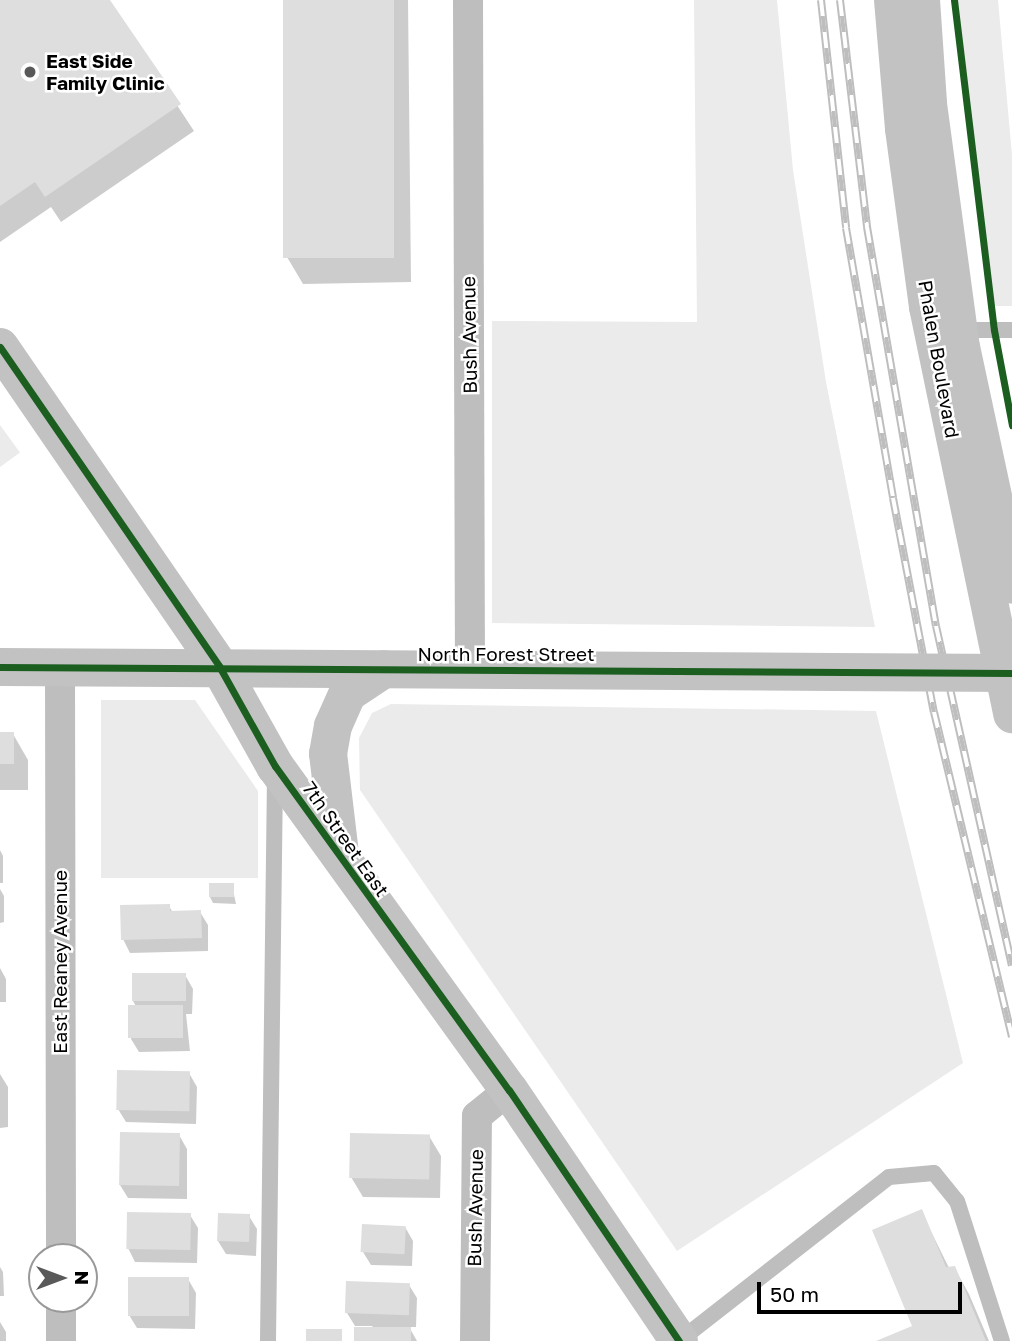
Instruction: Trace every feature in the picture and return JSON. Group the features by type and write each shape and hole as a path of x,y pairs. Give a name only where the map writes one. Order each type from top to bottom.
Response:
{"street":[{"name":"Bush Avenue","path":"468,0 470,670"},
{"name":"Phalen Boulevard","path":"893,0 904,129 945,329 1012,714"},
{"name":"Phalen Boulevard","path":"921,0 945,329 1012,585"},
{"name":"7th Street East","path":"0,347 219,666 275,766 509,1090 679,1341"},
{"name":"North Forest Street","path":"0,667 219,666 1012,673"},
{"name":"East Reaney Avenue","path":"60,668 61,1243"},
{"path":"341,860 328,764 332,726 348,693 384,669"},
{"name":"Bush Avenue","path":"475,1341 477,1116 509,1090"},
{"path":"61,1313 61,1341"}],"lane":[{"path":"945,329 1012,330"},
{"path":"268,1341 275,766"},
{"path":"679,1341 889,1177 934,1173 957,1201 1002,1341"}],"shaded area":[{"path":"694,0 777,0 793,170 826,382 875,627 492,623 492,321 697,322"},
{"path":"954,0 998,0 1012,155 1012,306 991,306"},
{"path":"0,425 20,453 0,467"},
{"path":"101,700 195,700 258,791 258,878 101,878"},
{"path":"391,704 876,711 963,1063 677,1251 360,790 359,738 372,713"}],"building":[{"path":"0,0 110,0 181,104 45,197 35,182 0,206"},
{"path":"283,0 394,0 394,258 283,258"},
{"path":"0,732 14,732 14,764 0,764"},
{"path":"209,883 234,883 234,897 209,897"},
{"path":"170,904 170,911 201,910 202,938 121,940 120,905"},
{"path":"132,973 186,973 186,1001 132,1001"},
{"path":"128,1005 183,1005 183,1038 128,1038"},
{"path":"117,1070 190,1071 189,1111 116,1110"},
{"path":"120,1132 180,1133 179,1186 119,1185"},
{"path":"350,1133 430,1134 429,1179 349,1178"},
{"path":"922,1209 946,1267 955,1266 986,1341 876,1341 912,1326 872,1230"},
{"path":"127,1212 191,1213 190,1250 126,1249"},
{"path":"218,1213 250,1214 249,1242 217,1241"},
{"path":"362,1224 406,1226 404,1254 361,1252"},
{"path":"128,1277 189,1277 189,1316 128,1316"},
{"path":"346,1281 410,1283 409,1315 345,1313"},
{"path":"354,1327 411,1327 411,1341 354,1341"},
{"path":"306,1329 342,1329 342,1341 306,1341"}],"railway":[{"path":"821,0 846,228 893,498 934,712 1012,1037"},
{"path":"840,0 867,227 936,626 1012,966"}],"cycle path":[{"path":"954,0 994,330 1012,425"},
{"path":"0,347 219,666 275,766 509,1090 679,1341"},
{"path":"0,667 1012,673"}],"place":[{"name":"East Side Family Clinic","path":"30,72"}]}
